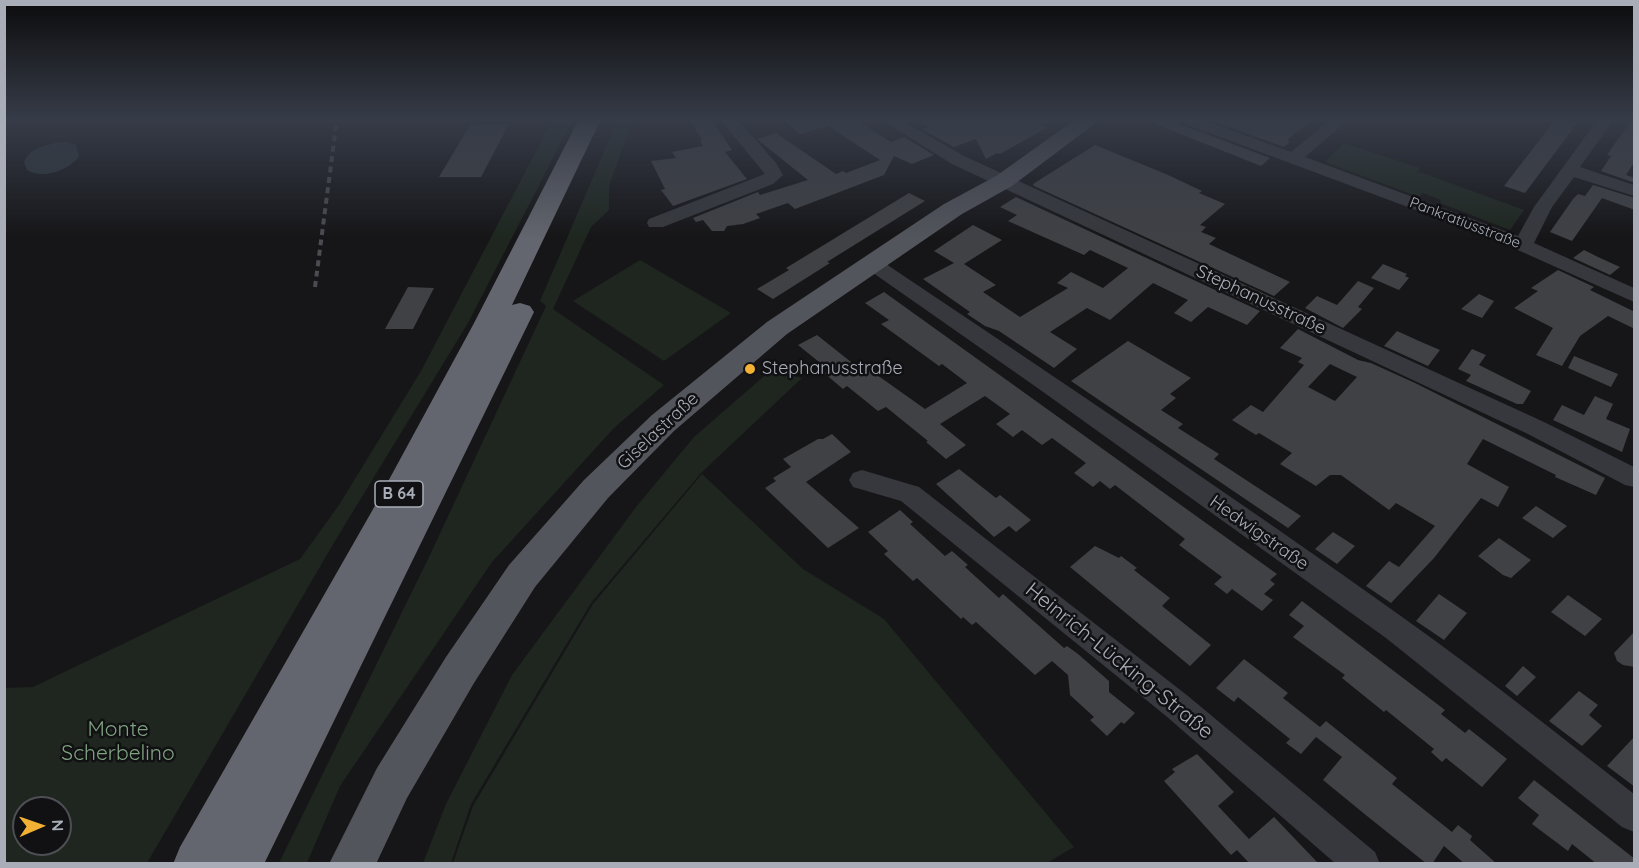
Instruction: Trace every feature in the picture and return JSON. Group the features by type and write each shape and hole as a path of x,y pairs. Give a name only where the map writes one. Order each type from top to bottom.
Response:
{"highway":[{"name":"B 64","path":"197,864 390,511 488,325 570,160"},
{"name":"B 64","path":"239,864 514,323 591,160"}],"main road":[{"name":"Giselastraße","path":"352,864 392,783 466,661 522,576 597,489 663,423 777,328 953,209 1004,181 1034,160"}],"street":[{"path":"656,223 767,180 774,175 763,160"},
{"name":"Stephanusstraße","path":"959,160 1536,428 1635,478"},
{"name":"Pankratiusstraße","path":"1294,160 1523,244 1635,296"},
{"path":"1523,244 1543,207 1577,160"},
{"path":"1571,170 1635,191"},
{"name":"Hedwigstraße","path":"873,264 1047,383 1396,629 1635,815"},
{"name":"Heinrich-Lücking-Straße","path":"862,480 910,494 1178,706 1364,864"}],"green space":[{"name":"Monte Scherbelino","path":"532,160 552,160 468,323 335,541 147,863 5,863 5,688 33,687 300,559 339,505 421,371"},
{"path":"601,160 618,160 609,186 609,210 591,227 553,309 664,385 614,428 492,562 340,786 307,863 279,863 429,557 546,306 540,301"},
{"path":"1327,160 1394,160 1420,168 1417,175 1420,172 1524,210 1510,230 1440,203 1441,200 1423,193 1419,197 1325,162"},
{"path":"640,260 731,313 664,361 573,301"},
{"path":"770,371 802,378 701,473 591,603 471,804 451,863 423,863 446,804 512,675 636,507 694,437"},
{"path":"702,474 803,569 884,619 1074,847 1045,864 453,863 473,806 593,604"}],"shaded area":[{"path":"25,160 76,160 69,166 48,174 33,173 27,170"}],"building":[{"path":"449,160 490,160 481,177 439,177"},
{"path":"731,160 747,179 673,206 661,190 665,189 651,161"},
{"path":"783,160 815,160 836,174 843,171 846,173 880,160 892,160 884,175 795,209 788,203 756,214 760,218 743,224 727,226 724,231 712,231 703,220 696,222 693,218 758,192 760,195 808,180"},
{"path":"902,160 923,160 912,164"},
{"path":"1072,160 1130,160 1168,175 1202,191 1199,193 1225,204 1200,225 1206,227 1201,232 1216,238 1209,244 1290,282 1274,296 1033,184"},
{"path":"1245,160 1268,160 1261,166"},
{"path":"1525,160 1550,160 1525,193 1504,186"},
{"path":"1609,160 1635,160 1626,175 1635,178 1635,183 1601,171"},
{"path":"1593,185 1635,198 1635,210 1602,198 1572,241 1550,232 1573,199 1578,194 1585,196"},
{"path":"909,193 925,201 827,262 830,263 773,299 757,289 789,270 786,268"},
{"path":"1016,197 1260,311 1247,325 1208,307 1191,322 1174,313 1188,300 1153,283 1110,320 1087,308 1050,332 1077,349 1054,368 999,331 985,326 967,314 970,312 923,279 954,263 934,251 973,225 1002,240 964,264 996,285 983,292 1020,317 1068,288 1057,283 1071,272 1103,288 1128,268 1090,250 1084,255 1008,221 1017,215 1000,207"},
{"path":"1584,250 1620,267 1610,275 1573,258"},
{"path":"1383,264 1407,274 1405,276 1409,278 1399,290 1371,278"},
{"path":"1558,270 1594,287 1590,290 1635,312 1635,329 1608,316 1580,336 1562,366 1536,355 1553,328 1514,308 1538,291 1531,288"},
{"path":"1358,281 1374,288 1358,307 1362,309 1343,328 1305,308 1317,296 1337,305"},
{"path":"408,287 434,288 413,329 385,329"},
{"path":"884,292 1277,574 1270,580 1275,584 1264,594 1273,600 1262,611 1232,589 1227,594 1214,584 1222,577 1179,545 1185,539 1115,485 1110,489 1100,481 1093,487 1074,473 1086,463 1052,438 1042,445 1022,430 1013,437 996,424 1010,414 985,396 940,424 966,445 946,459 926,442 928,441 886,407 878,411 847,386 843,389 824,373 829,370 798,345 817,335 865,373 870,370 925,409 967,383 942,364 939,366 881,324 889,320 865,303"},
{"path":"1479,294 1494,301 1482,318 1461,309"},
{"path":"1298,329 1358,360 1371,363 1415,383 1605,478 1596,495 1555,477 1556,475 1483,439 1467,464 1509,487 1498,507 1481,498 1434,558 1391,603 1366,586 1389,561 1399,567 1435,526 1396,503 1389,510 1341,475 1330,475 1316,486 1280,464 1292,453 1232,420 1251,405 1263,412 1304,365 1298,362 1302,358 1280,348","holes":["1330,364 1357,377 1335,401 1308,387"]},
{"path":"1397,331 1440,350 1428,366 1384,346"},
{"path":"1128,341 1191,378 1170,394 1176,398 1161,410 1183,424 1178,428 1219,454 1214,459 1301,516 1288,528 1071,381"},
{"path":"1472,349 1486,355 1479,365 1531,391 1523,404 1517,404 1466,381 1471,375 1458,369"},
{"path":"1574,356 1618,374 1611,387 1568,368"},
{"path":"1595,396 1613,404 1606,419 1630,429 1622,452 1553,420 1562,405 1584,415"},
{"path":"832,434 851,452 806,482 859,528 828,548 765,488 776,481 773,478 791,467 783,459 818,439"},
{"path":"959,469 996,498 1000,495 1031,520 1016,532 1009,526 994,537 936,484"},
{"path":"1536,506 1567,526 1553,538 1522,518"},
{"path":"900,510 913,522 910,524 945,556 952,551 968,565 965,567 999,598 1003,594 1064,648 1067,646 1078,654 1109,681 1109,692 1135,713 1124,724 1121,722 1107,736 1090,720 1094,717 1070,695 1068,675 1052,661 1035,675 976,622 972,625 963,617 961,619 917,578 913,581 884,554 888,551 868,532"},
{"path":"1333,532 1355,546 1337,564 1315,549"},
{"path":"1499,538 1531,560 1511,578 1503,575 1478,556"},
{"path":"1095,546 1119,558 1121,556 1137,568 1134,570 1170,598 1162,606 1211,645 1190,666 1070,567"},
{"path":"1439,594 1467,613 1444,640 1416,621"},
{"path":"1568,595 1602,619 1585,636 1551,612"},
{"path":"1302,601 1445,710 1441,714 1465,733 1469,729 1507,759 1482,787 1446,758 1442,762 1431,752 1434,749 1342,678 1345,675 1293,637 1304,626 1289,615"},
{"path":"1635,631 1635,667 1623,665 1617,661 1614,653"},
{"path":"1244,659 1288,693 1283,698 1320,727 1326,721 1397,778 1392,784 1452,832 1458,825 1472,836 1470,840 1497,864 1465,864 1444,846 1432,864 1427,864 1367,816 1323,780 1342,757 1316,737 1301,754 1286,743 1290,739 1238,697 1234,702 1216,688"},
{"path":"1523,666 1536,677 1517,696 1505,686"},
{"path":"1579,691 1598,705 1589,715 1602,726 1582,746 1549,721"},
{"path":"1635,736 1635,787 1607,766"},
{"path":"1197,754 1234,792 1218,806 1249,839 1274,817 1319,864 1250,864 1237,850 1231,855 1164,781 1175,772 1172,769"},
{"path":"1534,780 1635,859 1635,864 1597,864 1572,844 1568,851 1532,824 1539,815 1518,798"}],"railway":[{"path":"315,287 332,160"}],"place":[{"name":"Stephanusstraße","path":"750,369"}]}
